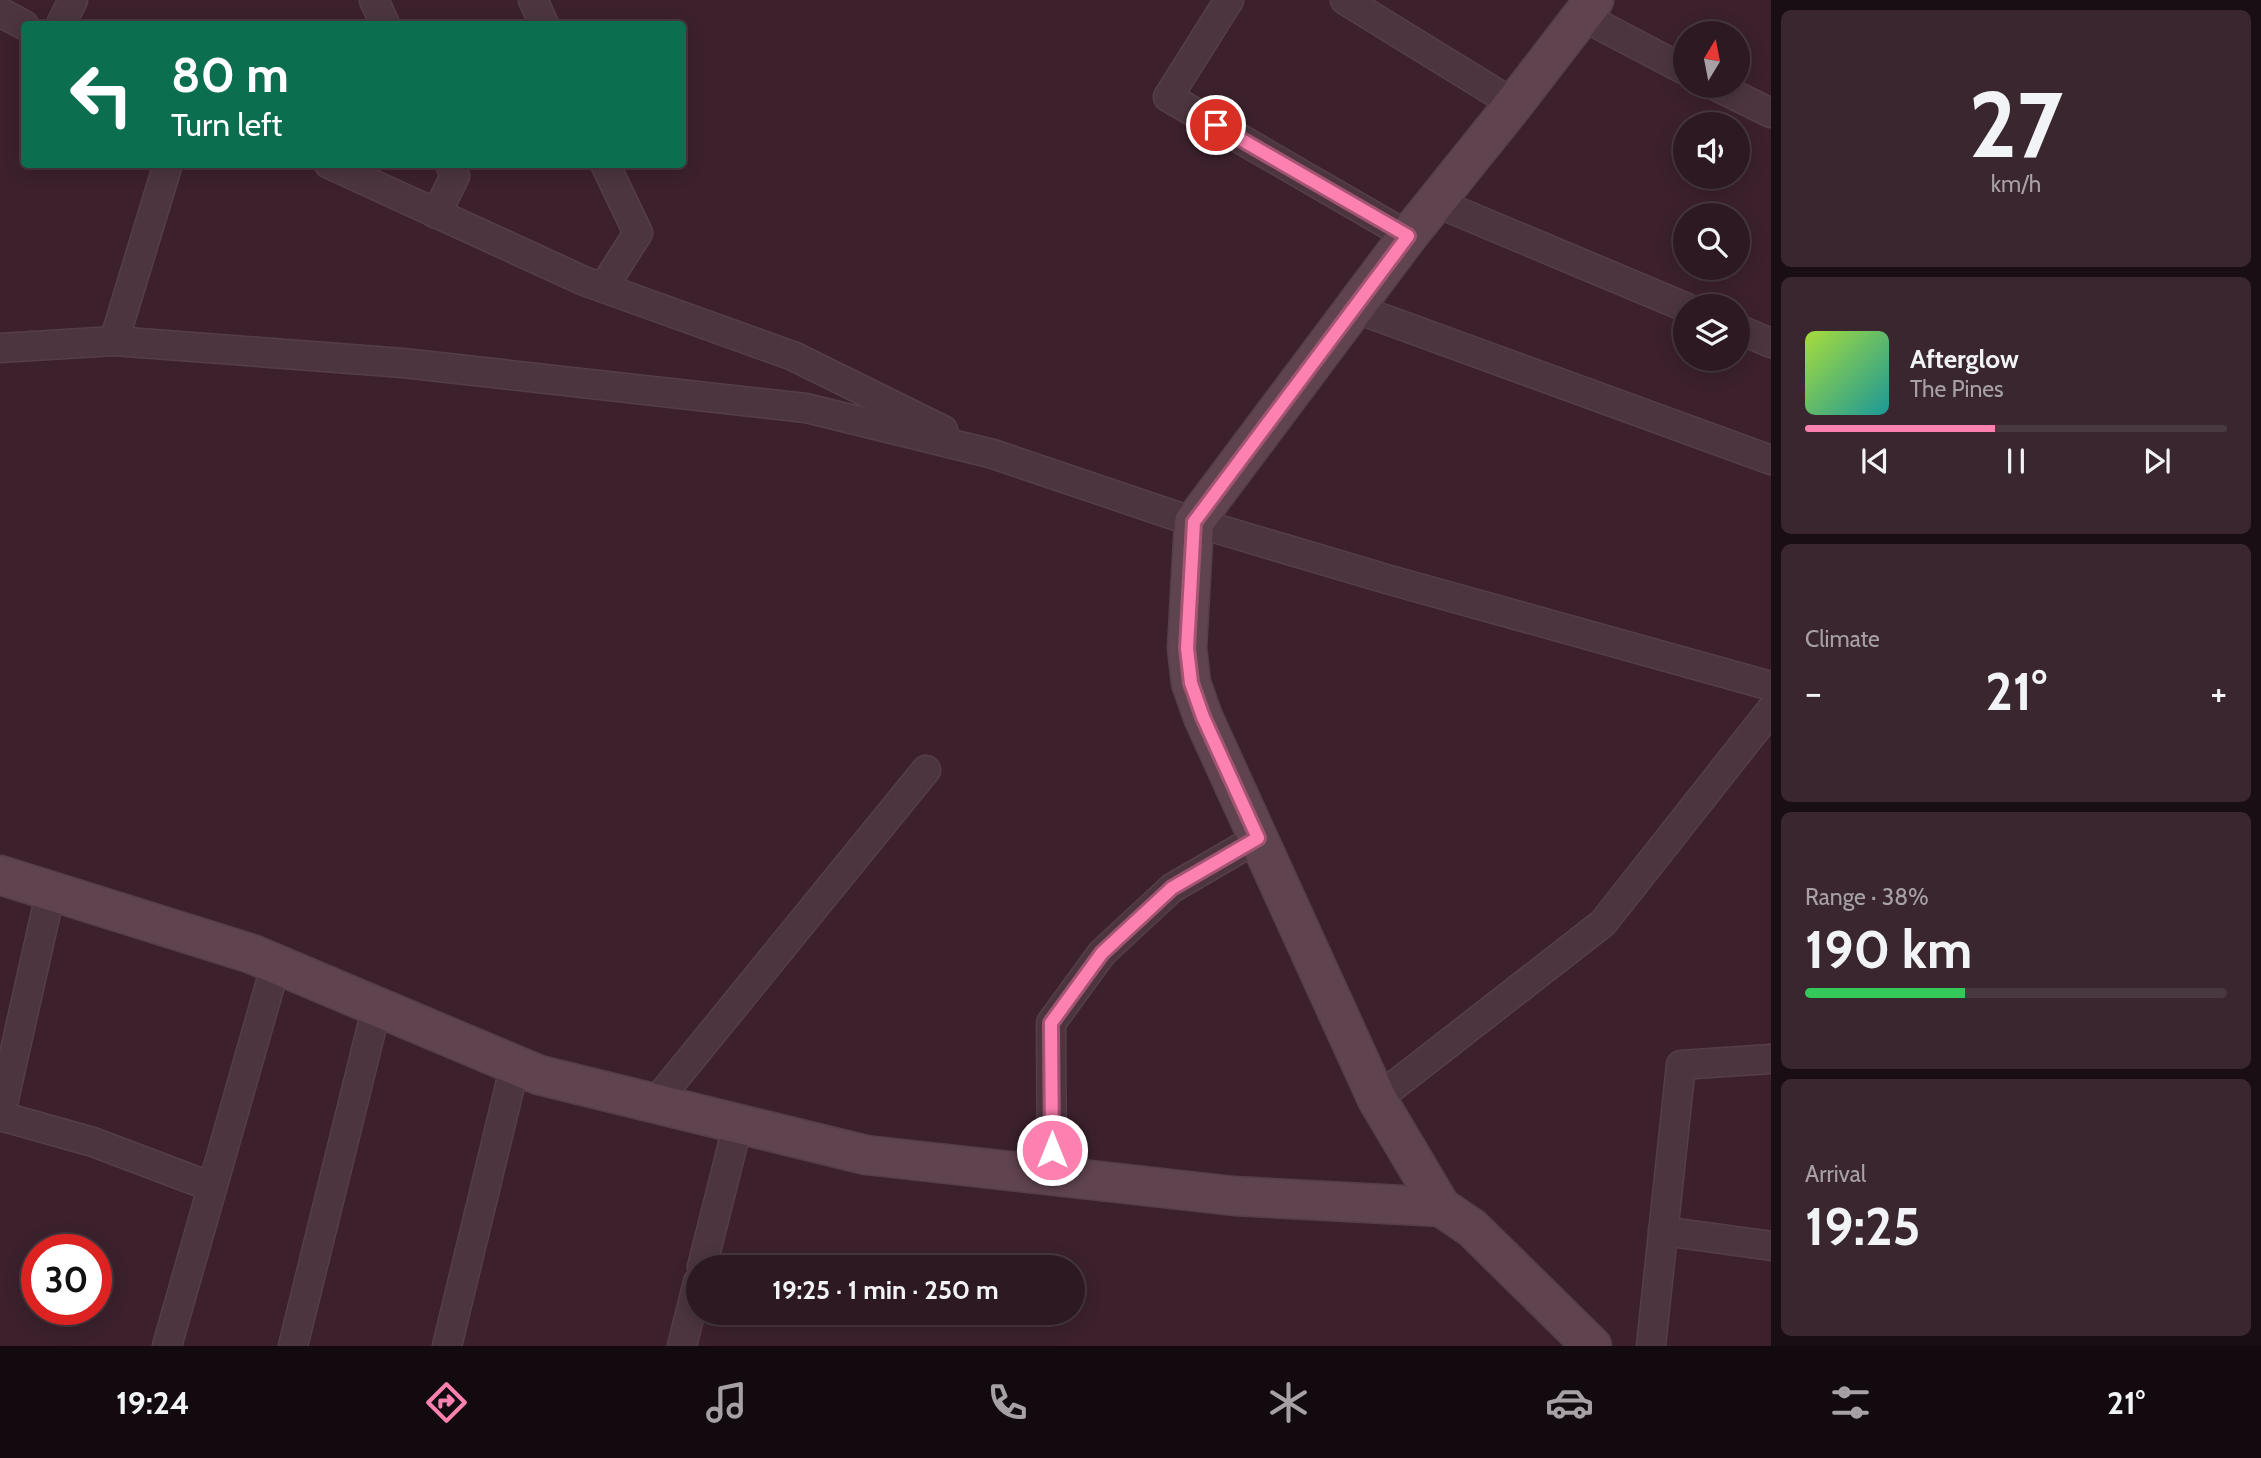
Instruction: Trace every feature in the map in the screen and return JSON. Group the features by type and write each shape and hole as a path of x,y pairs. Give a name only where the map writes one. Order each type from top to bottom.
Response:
{"street":[{"path":"62,21 72,0"},
{"path":"374,0 384,21"},
{"path":"533,0 543,21"},
{"path":"1229,0 1168,97 1408,236"},
{"path":"1345,0 1514,104"},
{"path":"1592,1346 1472,1228 1441,1208 1377,1099 1203,717 1191,683 1187,648 1194,522 1408,236 1514,104 1587,6 1673,62"},
{"path":"0,12 21,22"},
{"path":"1740,98 1771,113"},
{"path":"114,341 167,168"},
{"path":"338,168 603,288 793,356 993,454"},
{"path":"436,214 455,176 452,168"},
{"path":"603,288 638,233 607,168"},
{"path":"1435,201 1673,302"},
{"path":"1354,308 1771,460"},
{"path":"1750,334 1771,343"},
{"path":"0,348 114,341 403,363 806,408 993,454 1194,522 1390,580 1771,686"},
{"path":"1377,1099 1603,923 1771,709"},
{"path":"655,1103 926,770"},
{"path":"1052,1176 1051,1023 1102,953 1172,888 1258,838"},
{"path":"0,874 252,954 539,1075 866,1155 1234,1196 1441,1208"},
{"path":"51,890 0,1116 93,1142 212,1187"},
{"path":"167,1346 276,964"},
{"path":"293,1346 377,1006"},
{"path":"1651,1346 1681,1066 1771,1059"},
{"path":"447,1346 515,1065"},
{"path":"705,1255 738,1124"},
{"path":"1663,1231 1771,1246"},
{"path":"682,1346 687,1325"}],"route":[{"path":"1052,1150 1051,1023 1102,953 1172,888 1258,838 1203,717 1191,683 1187,648 1194,522 1408,236 1216,125"}]}
